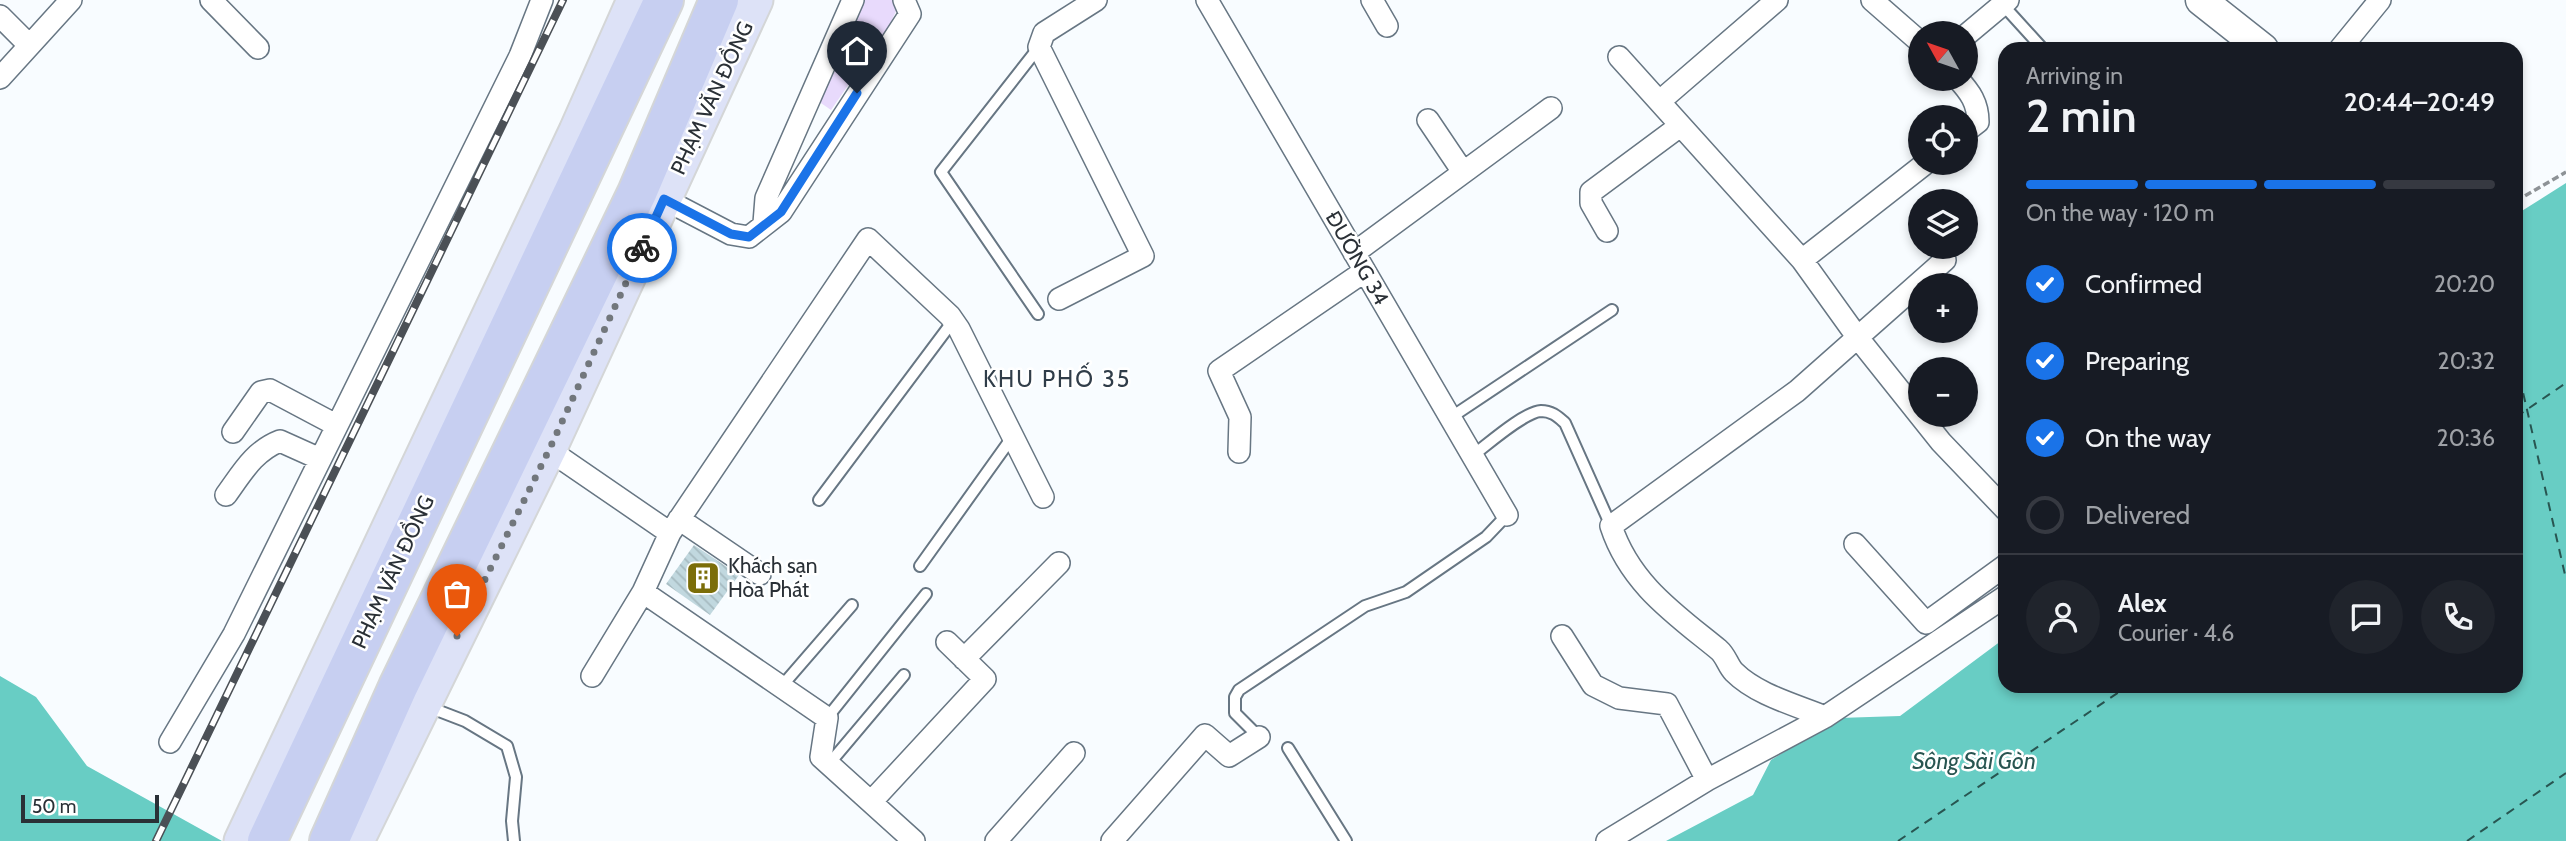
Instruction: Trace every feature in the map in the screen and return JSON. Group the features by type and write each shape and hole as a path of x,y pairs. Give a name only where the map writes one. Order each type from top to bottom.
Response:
{"highway":[{"name":"PHẠM VĂN ĐỒNG","path":"274,799 664,0"},
{"name":"PHẠM VĂN ĐỒNG","path":"345,837 398,687 637,193 736,4"},
{"path":"267,841 274,799"}],"main road":[{"name":"PHẠM VĂN ĐỒNG","path":"274,799 634,0"},
{"path":"2201,0 2254,42"},
{"name":"PHẠM VĂN ĐỒNG","path":"345,837 423,705 549,450 664,199 736,4"},
{"path":"242,841 274,799"}],"street":[{"path":"0,78 71,0"},
{"path":"211,0 258,48"},
{"path":"170,743 234,634 520,56 542,0"},
{"path":"764,223 766,198 853,0"},
{"path":"664,199 731,234 749,237 781,212 910,14 904,0"},
{"path":"1059,299 1143,256 1040,47 1044,33 1096,0"},
{"name":"ĐƯỜNG 34","path":"1207,0 1507,515"},
{"path":"1372,0 1387,26"},
{"path":"1667,95 1777,0"},
{"path":"1872,0 1908,32"},
{"path":"2346,42 2381,0"},
{"path":"1978,25 2006,2"},
{"path":"0,16 29,45"},
{"path":"1619,57 1802,260 1858,338 1941,442 1998,502"},
{"path":"1239,452 1240,417 1219,371 1359,262 1463,172 1551,108"},
{"path":"1429,120 1463,172"},
{"path":"1607,231 1591,203 1591,192 1680,126"},
{"path":"1802,260 1911,175"},
{"path":"592,676 643,592 675,526 868,239 953,321 1043,497"},
{"path":"1825,718 1769,694 1734,672 1721,652 1658,601 1625,556 1611,526 1797,391 1945,260"},
{"path":"233,432 261,392 270,390 336,425"},
{"path":"226,495 256,455 268,446 280,442 320,459"},
{"path":"549,450 760,574"},
{"path":"1854,544 1926,623 1998,571"},
{"path":"964,659 1059,563"},
{"path":"643,592 827,718 821,757 914,841"},
{"path":"1607,841 1707,780 1825,718 1998,601"},
{"path":"1562,636 1593,685 1619,698 1667,704 1707,780"},
{"path":"871,802 985,679 947,642"},
{"path":"1112,841 1205,735 1229,756 1259,737"},
{"path":"996,841 1074,754"}],"lane":[{"path":"2006,2 2037,42"},
{"path":"1038,314 941,172 1040,47"},
{"path":"1450,418 1612,310"},
{"path":"819,500 953,321"},
{"path":"1472,456 1528,416 1540,411 1554,414 1565,423 1611,526"},
{"path":"920,566 1013,436"},
{"path":"1259,737 1235,713 1239,690 1365,606 1406,592 1486,537 1507,515"},
{"path":"827,718 926,594"},
{"path":"781,687 852,605"},
{"path":"829,764 904,675"},
{"path":"423,705 464,721 507,746 516,777 512,821 514,841"},
{"path":"1288,748 1346,841"}],"path":[{"path":"2523,197 2566,172"}],"shaded area":[{"path":"863,0 893,0 897,9 889,26 831,110 818,101"}],"water":[{"name":"Sông Sài Gòn","path":"2566,183 2566,841 1666,841 1753,795 1771,760 1839,718 1900,716 1998,643 1998,693 2523,693 2523,210"},
{"path":"0,676 36,697 87,766 222,841 0,841"}],"building":[{"name":"Khách sạn Hòa Phát","path":"694,545 739,575 710,615 666,584"}],"ferry route":[{"path":"2523,412 2566,383"},
{"path":"2523,392 2566,579"},
{"path":"1898,841 2118,693"},
{"path":"2467,841 2566,773"}],"railway":[{"path":"156,841 563,0"}],"way so far":[{"path":"457,636 549,450 642,248"}],"place":[{"name":"Khách sạn Hòa Phát","path":"703,578"}],"district":[{"name":"KHU PHỐ 35","path":"1057,379"}],"route":[{"path":"642,248 664,199 731,234 749,237 781,212 857,93"}]}
